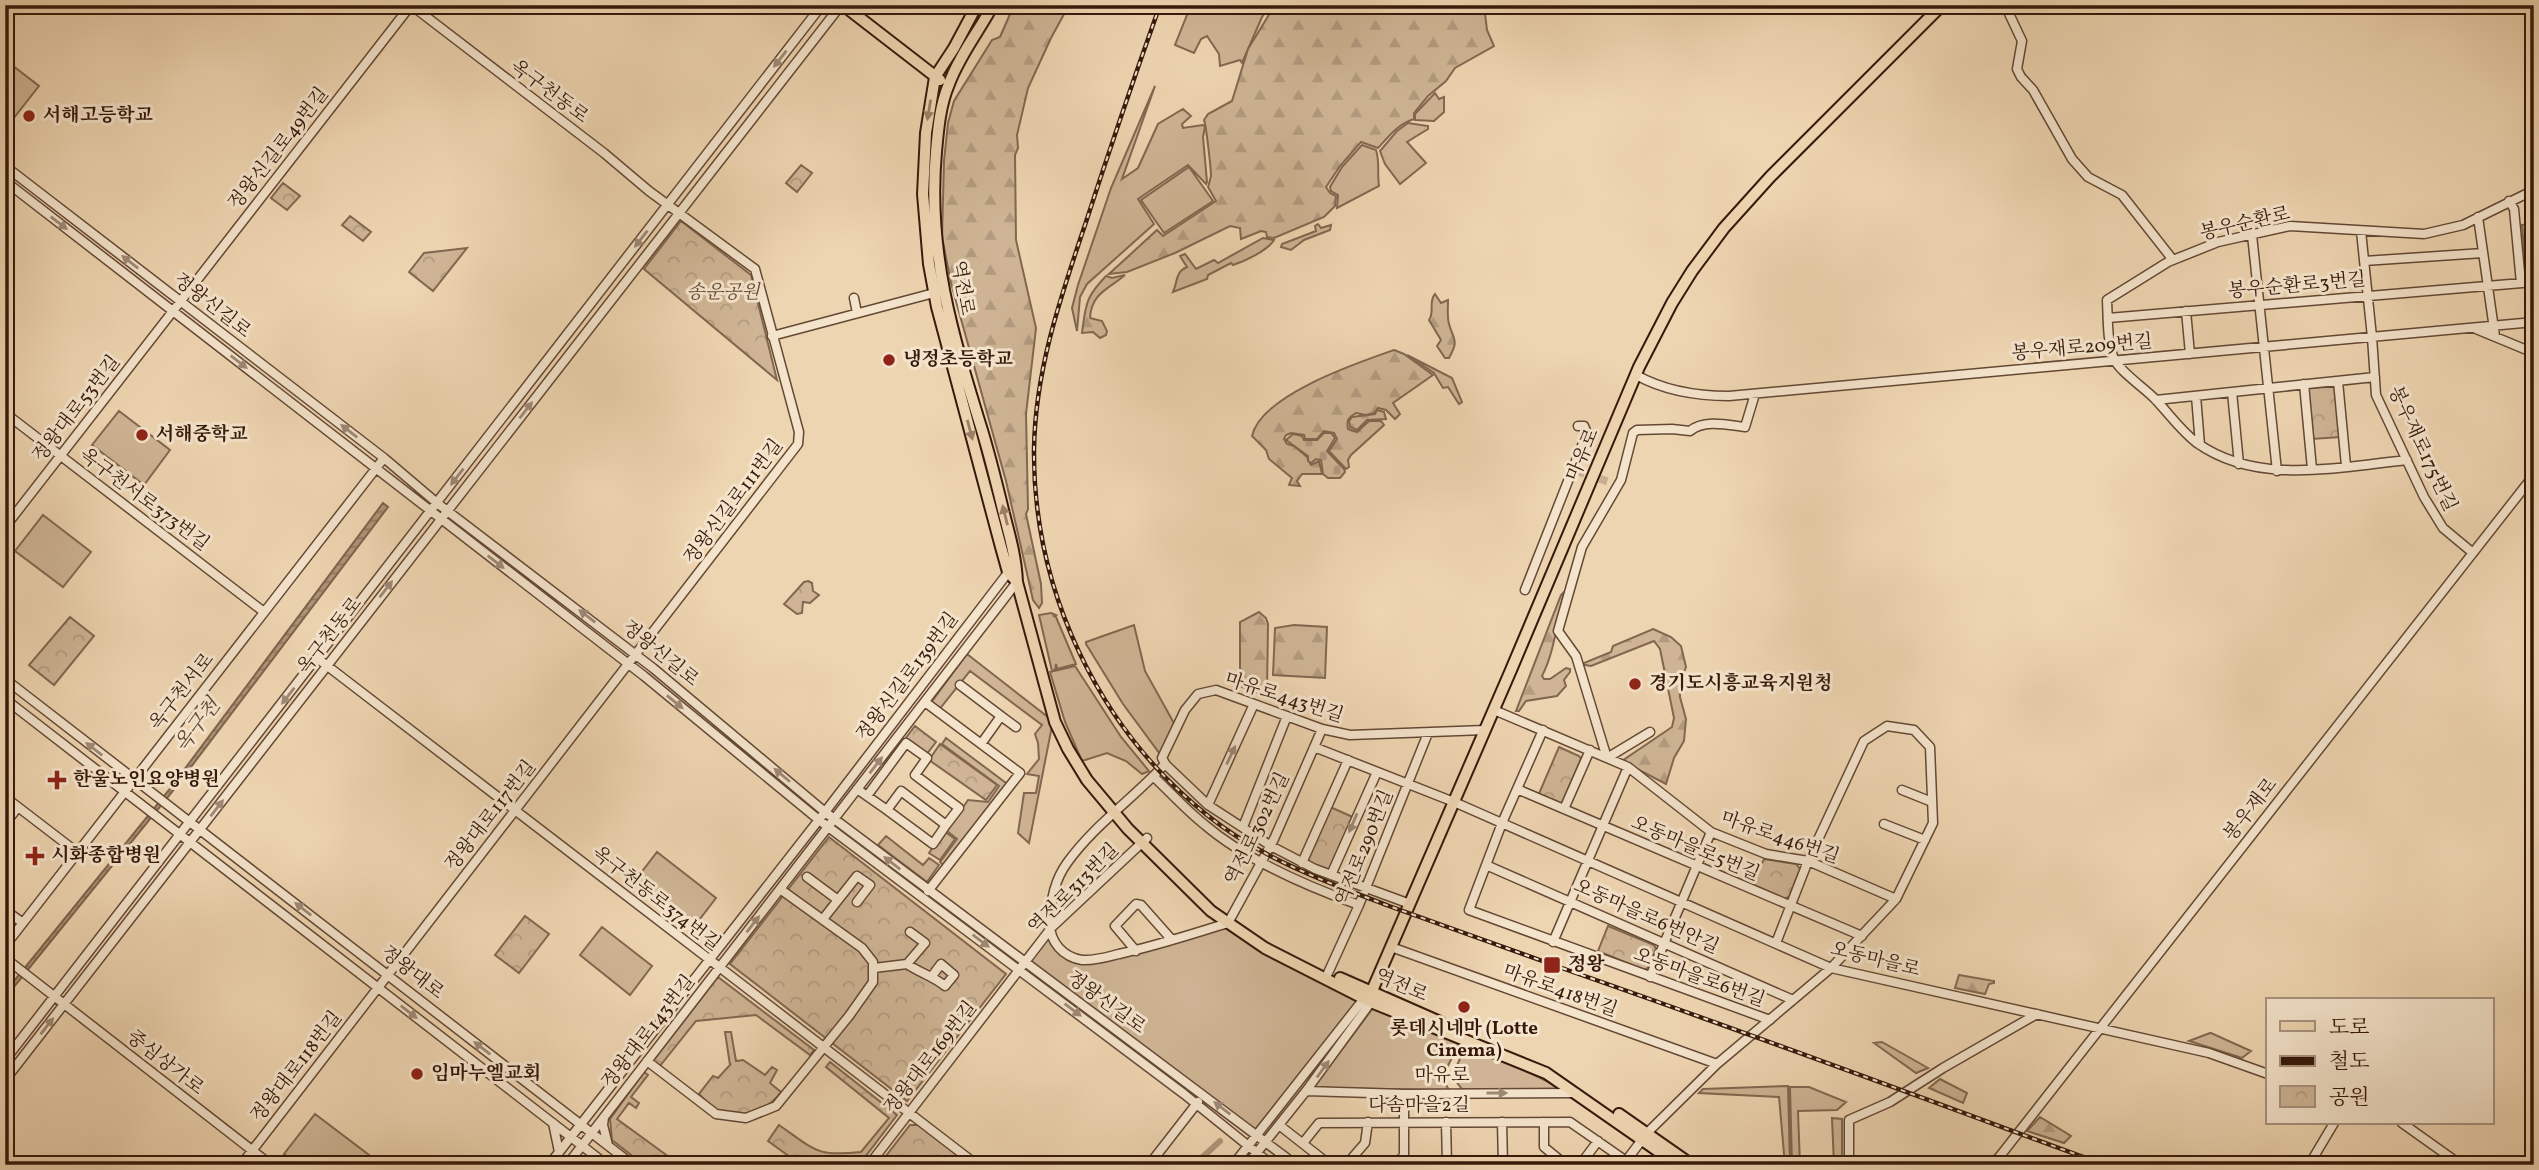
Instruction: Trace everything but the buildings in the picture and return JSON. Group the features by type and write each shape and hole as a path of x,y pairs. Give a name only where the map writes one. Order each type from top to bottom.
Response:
{"main road":[{"path":"842,5 948,84"},
{"name":"역전로","path":"976,5 954,48 935,76 926,133 923,194 934,293 1008,572 1017,582"},
{"name":"역전로","path":"993,5 948,84 938,125 934,224 943,292 953,339 989,453 1017,562 1017,582 1055,722 1068,749 1087,780 1115,811 1126,817 1145,841 1230,921 1265,948 1369,998 1546,1073 1692,1165"},
{"name":"마유로","path":"1369,998 1636,375 1672,303 1724,228 1770,177 1942,5"},
{"name":"역전로","path":"1230,921 1369,998 1549,1068 1645,1136 1678,1165"}],"street":[{"name":"옥구천동로","path":"411,5 680,212"},
{"name":"정왕신길로49번길","path":"172,310 411,5"},
{"name":"옥구천동로","path":"5,1060 822,5"},
{"name":"옥구천동로","path":"5,1080 842,5"},
{"path":"2005,5 2022,41 2017,69 2033,90 2072,159 2088,177 2122,195 2173,260"},
{"name":"정왕신길로","path":"5,166 384,458 437,503 635,653 825,812 1272,1165"},
{"name":"정왕신길로","path":"5,181 628,664 828,827 1204,1095 1296,1165"},
{"name":"봉우순환로","path":"2108,318 2107,300 2173,260 2218,242 2290,226 2424,234 2463,225 2534,190"},
{"path":"2509,201 2515,219 2521,283"},
{"name":"정왕신길로111번길","path":"628,664 798,444 799,432 755,269 680,212"},
{"path":"2478,217 2496,336"},
{"name":"봉우재로175번길","path":"2361,231 2376,395 2424,498 2443,528 2473,553"},
{"path":"2252,235 2277,471"},
{"path":"2364,261 2483,253"},
{"name":"봉우순환로3번길","path":"2108,318 2534,282"},
{"name":"역전로","path":"772,336 934,293"},
{"path":"853,298 858,313"},
{"name":"정왕대로53번길","path":"5,527 172,310"},
{"path":"2186,311 2190,354"},
{"path":"2108,318 2115,361 2200,445 2239,464 2277,471 2407,460"},
{"name":"봉우재로209번길","path":"1636,375 1665,387 1703,396 1755,394 2534,322"},
{"path":"2473,328 2534,353"},
{"path":"2156,400 2375,377"},
{"path":"2338,381 2346,466"},
{"path":"2304,384 2312,469"},
{"path":"2232,392 2239,464"},
{"path":"1650,732 1607,758 1576,656 1558,631 1582,548 1619,485 1626,469 1631,438 1637,430 1690,431 1696,426 1713,424 1745,427 1755,394"},
{"path":"2196,396 2200,445"},
{"name":"옥구천서로373번길","path":"5,413 264,612"},
{"path":"1525,590 1575,470 1587,433 1584,426 1578,426"},
{"name":"옥구천서로","path":"5,946 384,458"},
{"name":"봉우재로","path":"1995,1162 2534,475"},
{"path":"1609,482 1619,485"},
{"name":"정왕신길로139번길","path":"825,812 1017,562"},
{"name":"정왕신길로139번길","path":"835,819 1017,582"},
{"name":"옥구천동로374번길","path":"317,658 977,1165"},
{"name":"정왕대로117번길","path":"378,988 628,664"},
{"path":"5,679 134,780"},
{"path":"960,685 1016,727"},
{"name":"마유로443번길","path":"1154,777 1152,772 1164,762 1185,710 1198,694 1216,690 1322,729 1350,735 1485,730"},
{"path":"5,699 124,792"},
{"path":"925,702 1020,773 928,891"},
{"path":"1208,805 1254,704"},
{"name":"마유로446번길","path":"1494,710 1628,767 1712,832 1766,854 1808,861 1896,900"},
{"path":"981,744 1001,716"},
{"path":"1243,827 1287,716"},
{"path":"1627,1163 1645,1136 1717,1064 1831,968 1896,900 1933,823 1930,747 1914,730 1887,726 1864,741 1808,861 1776,943"},
{"name":"역전로302번길","path":"1230,921 1270,846 1322,729"},
{"path":"1502,823 1543,730"},
{"name":"역전로290번길","path":"1328,973 1359,905 1429,733"},
{"path":"858,789 867,796 933,844 959,808 915,775 927,758 906,743 867,796"},
{"path":"1314,747 1408,784"},
{"path":"1564,809 1590,750"},
{"path":"1302,863 1348,760"},
{"path":"1164,762 1208,805 1270,846 1302,863 1410,904"},
{"path":"1553,942 1628,767"},
{"path":"1331,875 1377,772"},
{"path":"1230,921 1136,951 1080,960 1067,955 1056,946 1050,931 1050,905 1057,880 1068,862 1115,811 1154,777 1206,826 1262,862 1325,893 1359,905"},
{"name":"정왕대로","path":"134,780 633,1165"},
{"name":"오동마을로","path":"1408,784 1831,968 2209,1053 2266,1073"},
{"name":"오동마을로5번길","path":"1517,789 1862,936"},
{"path":"1902,790 1932,802"},
{"path":"887,810 901,791 946,825"},
{"name":"정왕대로","path":"124,792 607,1165"},
{"path":"5,797 78,852"},
{"path":"5,824 18,807"},
{"name":"정왕대로143번길","path":"550,1165 825,812"},
{"name":"정왕대로143번길","path":"567,1165 835,819"},
{"name":"오동마을로6번길","path":"1502,823 1469,910 1770,1020"},
{"path":"1884,824 1925,840"},
{"path":"1650,977 1712,832"},
{"name":"역전로313번길","path":"1022,966 1050,931 1145,841"},
{"name":"오동마을로6번안길","path":"1486,865 1793,1000"},
{"path":"823,919 857,876 870,885 857,902"},
{"path":"807,877 838,900"},
{"path":"647,1060 716,1114 746,1118 776,1106 824,1047 873,982 873,962 862,948 780,889"},
{"path":"1136,951 1115,926 1136,904 1141,905 1172,940"},
{"path":"5,909 23,923"},
{"path":"907,964 925,943 910,932"},
{"name":"마유로418번길","path":"1391,947 1717,1064"},
{"name":"중심상가로","path":"8,960 271,1165"},
{"path":"874,968 907,964 924,975 932,976"},
{"name":"정왕대로169번길","path":"869,1165 1022,966"},
{"name":"정왕대로118번길","path":"241,1165 378,988"},
{"name":"마유로","path":"1247,1165 1306,1091 1369,998"},
{"name":"마유로","path":"1233,1165 1369,998"},
{"path":"1849,1165 1849,1120 1890,1102 2037,1014"},
{"name":"마유로","path":"1306,1091 1404,1094 1577,1093"},
{"path":"1396,1165 1404,1155 1404,1094"},
{"path":"1149,1165 1204,1095"},
{"path":"563,1111 591,1111"},
{"path":"604,1117 603,1125 608,1145"},
{"path":"1346,1165 1365,1143 1368,1122"},
{"path":"1446,1122 1447,1165"},
{"path":"1502,1122 1503,1165"},
{"path":"1544,1122 1544,1147 1566,1165"},
{"name":"다솜마을2길","path":"1303,1143 1319,1123 1570,1122 1627,1163"},
{"path":"553,1123 559,1153"},
{"path":"2309,1165 2333,1124"},
{"path":"2403,1124 2461,1165"},
{"path":"1279,1125 1330,1165"},
{"path":"1580,1165 1598,1141"},
{"path":"1995,1162 2010,1165"}],"green space":[{"path":"1014,5 1069,5 1028,88 1015,155 1016,240 1036,328 1026,414 1026,514 1041,584 1042,603 1039,608 1033,600 1006,481 951,283 942,237 944,161 948,123 954,101 992,40 1000,37"},
{"path":"1191,5 1271,5 1262,17 1242,63 1240,60 1220,66 1219,54 1207,36 1201,39 1194,53 1175,45"},
{"path":"1275,5 1484,5 1487,30 1494,46 1455,68 1446,81 1428,96 1414,113 1414,119 1398,127 1378,148 1361,142 1326,187 1336,196 1335,206 1324,217 1274,238 1267,237 1266,232 1261,231 1241,239 1240,228 1230,226 1175,253 1127,272 1109,274 1157,230 1163,236 1216,201 1208,187 1211,172 1204,120 1208,114 1232,101 1248,49"},
{"path":"8,62 39,86 5,129 5,65"},
{"path":"1155,86 1122,179 1138,168 1158,124 1183,109 1191,116 1182,124 1183,128 1205,127 1203,137 1207,182 1206,184 1188,165 1138,199 1154,224 1087,284 1080,297 1077,331 1072,308 1078,285 1111,188"},
{"path":"1435,93 1439,99 1444,97 1444,112 1434,121 1415,120 1415,114"},
{"path":"1408,123 1428,126 1428,129 1407,142 1426,163 1400,184 1385,164 1380,151 1397,131"},
{"path":"1362,145 1376,150 1379,186 1337,208 1338,195 1331,191 1330,187 1342,167"},
{"path":"801,165 812,173 797,192 786,183"},
{"path":"1189,167 1213,201 1164,233 1141,200"},
{"path":"283,183 300,196 287,210 271,198"},
{"path":"350,216 371,232 363,241 342,225"},
{"name":"송운공원","path":"681,221 751,275 777,380 644,269"},
{"path":"1318,224 1321,228 1331,225 1330,230 1304,240 1291,250 1281,247 1282,244 1316,231 1315,226"},
{"path":"2534,224 2534,276 2530,276 2526,273 2522,225"},
{"path":"1263,238 1274,240 1249,258 1233,265 1231,263 1208,275 1207,279 1173,292 1179,274 1187,267 1180,256 1185,254 1196,269 1214,260 1218,263"},
{"path":"467,248 433,291 409,272 424,253"},
{"path":"1125,275 1097,297 1091,310 1090,318 1102,321 1106,335 1100,338 1093,332 1082,333 1086,308 1094,290 1106,276 1112,278"},
{"path":"1435,294 1441,303 1448,300 1448,321 1455,344 1449,358 1445,358 1437,346 1441,340 1429,320"},
{"path":"1394,350 1433,375 1393,403 1400,414 1395,419 1386,410 1378,408 1374,413 1356,413 1350,417 1348,429 1357,432 1369,421 1381,421 1384,425 1351,455 1348,460 1349,467 1346,469 1329,451 1337,439 1334,433 1324,431 1317,439 1305,439 1304,435 1291,433 1286,435 1284,439 1287,444 1294,446 1307,457 1311,465 1319,461 1322,474 1302,474 1297,481 1300,486 1289,485 1292,478 1269,459 1266,450 1252,436 1259,421 1273,407 1312,382"},
{"path":"1407,355 1452,378 1462,402 1459,404 1448,387 1443,388 1434,373"},
{"path":"2333,384 2336,387 2340,437 2312,439 2307,389 2309,386"},
{"path":"1377,410 1384,412 1386,419 1367,420 1357,430 1350,427 1349,421 1352,417 1375,414"},
{"path":"119,411 170,450 144,485 92,445"},
{"path":"1324,433 1331,433 1335,438 1327,451 1344,469 1345,472 1340,478 1328,478 1323,474 1321,460 1316,459 1311,463 1308,456 1286,440 1293,434 1302,436 1304,440 1317,440"},
{"path":"43,515 91,552 63,587 15,551"},
{"path":"808,581 812,583 813,591 819,595 810,603 803,602 802,613 797,614 784,604"},
{"path":"1564,592 1553,646 1542,676 1544,679 1550,679 1566,668 1570,669 1564,680 1566,686 1557,696 1526,701 1519,711 1516,711 1561,595"},
{"path":"1259,612 1268,624 1267,691 1263,695 1240,686 1240,622"},
{"path":"1039,615 1056,615 1054,616 1076,664 1057,669 1056,664 1055,670 1052,671"},
{"path":"70,617 94,636 54,685 29,665"},
{"path":"1134,625 1145,671 1175,725 1160,754 1123,704 1086,644"},
{"path":"1294,625 1327,627 1325,678 1273,675 1275,628"},
{"path":"1653,629 1671,637 1681,646 1686,667 1680,683 1680,697 1686,719 1684,741 1674,758 1666,784 1622,761 1672,727 1674,718 1660,649 1654,641 1591,666 1584,663 1611,652 1613,646"},
{"path":"967,654 1053,721 1029,843 1018,833 1024,793 1036,793 1039,776 1027,774 1039,759 1035,734 1042,725 970,671 938,711 930,704"},
{"path":"1075,666 1121,737 1149,771 1142,774 1126,761 1107,753 1082,761 1065,722 1050,672"},
{"path":"915,726 936,742 926,755 905,739"},
{"path":"946,738 1010,786 946,868 940,862 957,839 947,831 968,800 988,802 999,786 942,744"},
{"path":"940,744 997,785 986,800 929,760"},
{"path":"1559,747 1581,759 1562,803 1558,804 1538,796"},
{"path":"1328,806 1355,818 1329,872 1306,862"},
{"path":"944,831 955,839 940,860 929,853"},
{"path":"886,836 923,865 929,858 939,865 927,882 878,845"},
{"path":"829,837 1006,974 907,1101 730,964"},
{"path":"657,852 716,898 693,928 634,882"},
{"path":"1764,859 1796,864 1800,869 1789,897 1783,899 1752,885"},
{"path":"525,916 549,934 519,973 495,955"},
{"path":"1608,926 1654,945 1656,949 1648,968 1644,970 1598,951"},
{"path":"602,927 652,966 630,995 580,955"},
{"path":"1227,927 1360,999 1255,1130 1030,961 1049,936 1076,961"},
{"path":"1959,975 1994,983 1989,984 1985,994 1955,988"},
{"path":"718,977 814,1050 810,1055 756,1015 696,1021 660,1066 653,1061"},
{"path":"1373,1008 1460,1041 1442,1078 1449,1090 1313,1088"},
{"path":"725,1032 731,1032 736,1061 743,1060 765,1075 772,1067 777,1070 770,1083 781,1092 762,1108 738,1114 721,1112 699,1094 713,1076 718,1078 730,1065"},
{"path":"2210,1033 2251,1051 2242,1058 2189,1041"},
{"path":"1882,1042 1928,1068 1916,1073 1874,1043"},
{"path":"1464,1050 1511,1064 1565,1090 1462,1089 1452,1076"},
{"path":"830,1062 897,1115 859,1165 801,1165 768,1141 779,1125 817,1150 846,1153 861,1152 889,1118 826,1067"},
{"path":"644,1072 648,1075 631,1097 639,1103 636,1108 629,1103 617,1119 680,1165 644,1165 612,1140 610,1119"},
{"path":"1940,1079 1967,1093 1963,1103 1929,1088"},
{"path":"1788,1086 1790,1165 1785,1165 1779,1097 1699,1093 1703,1089"},
{"path":"1790,1087 1809,1087 1846,1102 1837,1110 1798,1111 1800,1165 1792,1165"},
{"path":"315,1114 369,1155 361,1165 299,1165 284,1154"},
{"path":"2040,1117 2071,1136 2064,1143 2027,1131"},
{"path":"1832,1118 1842,1119 1842,1165 1834,1165"},
{"path":"910,1125 919,1125 970,1165 879,1165"}],"shaded area":[{"path":"383,503 388,507 172,792 5,998 5,992 169,790"}],"waterway":[{"path":"1194,1165 1220,1141"}],"tunnel":[{"path":"1577,471 1609,482"}],"railway":[{"path":"1160,5 1058,308 1044,364 1035,421 1037,502 1045,554 1060,604 1079,652 1104,698 1134,741 1168,780 1227,830 1271,856 1318,878 2105,1165"}],"place":[{"name":"서해고등학교","path":"29,116"},
{"name":"냉정초등학교","path":"889,360"},
{"name":"서해중학교","path":"142,435"},
{"name":"경기도시흥교육지원청","path":"1635,684"},
{"name":"한울노인요양병원","path":"57,780"},
{"name":"시화종합병원","path":"35,856"},
{"name":"정왕","path":"1552,965"},
{"name":"롯데시네마 (Lotte Cinema)","path":"1464,1007"},
{"name":"임마누엘교회","path":"417,1074"}],"water label":[{"name":"옥구천","path":"198,726"}]}
